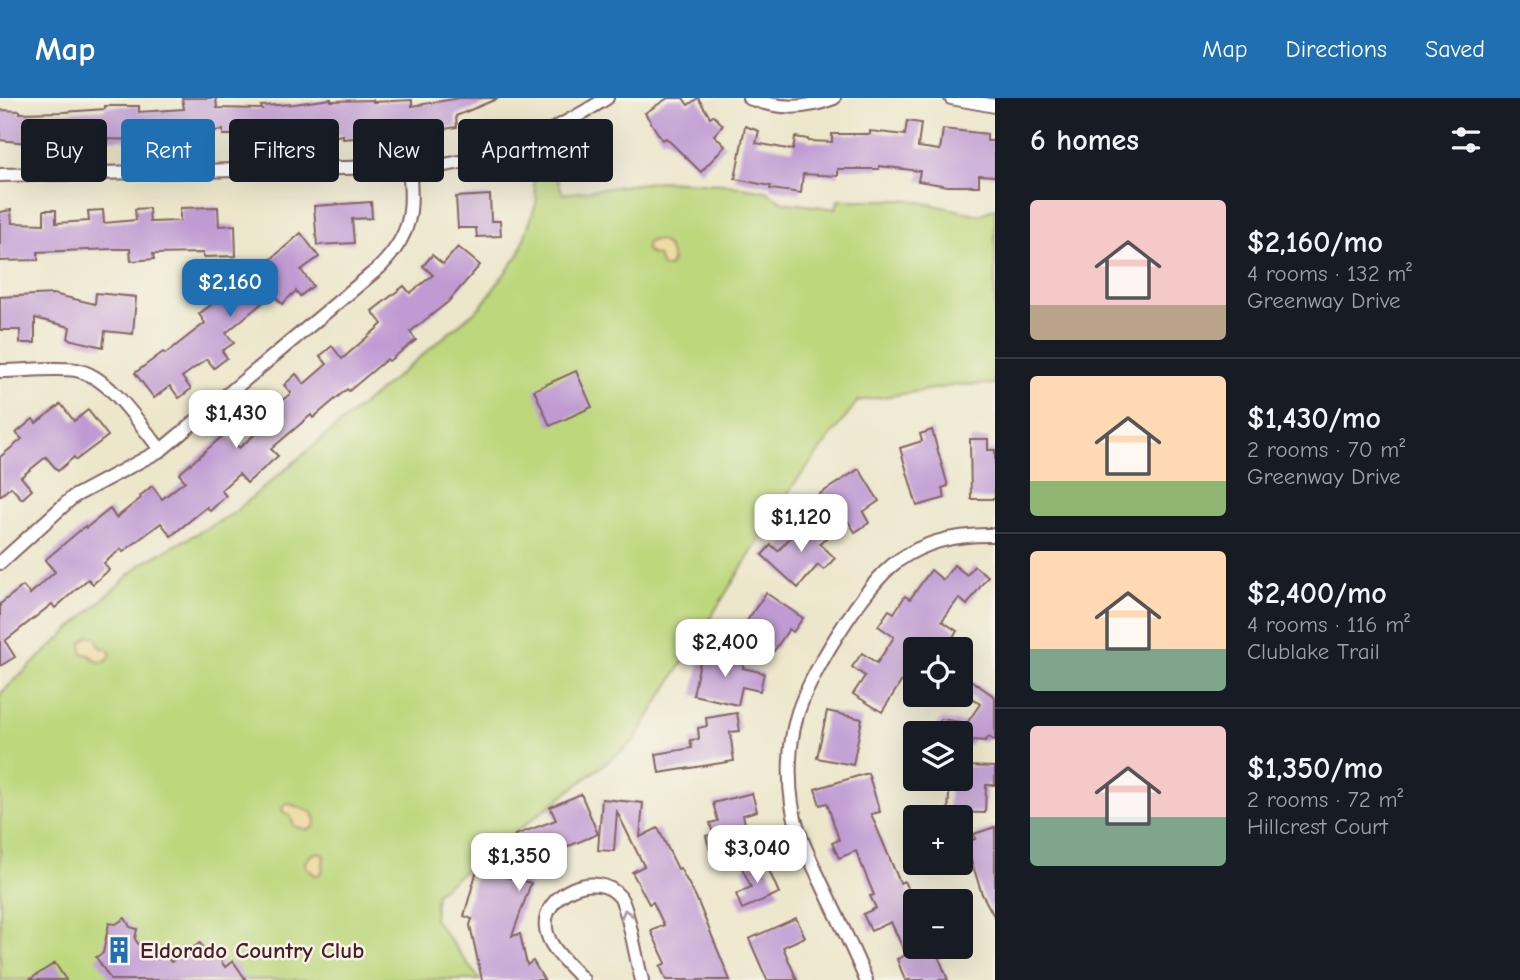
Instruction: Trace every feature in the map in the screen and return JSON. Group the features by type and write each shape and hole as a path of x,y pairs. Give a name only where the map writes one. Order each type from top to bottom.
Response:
{"street":[{"path":"444,165 510,149 562,126 607,98"},
{"path":"749,98 798,108 814,106 834,98"},
{"path":"951,98 995,106"},
{"path":"0,175 353,170"},
{"path":"0,563 73,497 161,450 388,259 401,241 410,215 410,182"},
{"path":"0,371 67,370 91,375 110,389 161,450"},
{"path":"866,980 798,830 790,786 795,721 811,681 849,618 862,597 887,569 910,553 937,541 995,535"},
{"path":"583,980 554,947 547,933 546,921 551,908 562,896 588,884 607,887 622,901 638,978"}],"green space":[{"name":"Eldorado Country Club","path":"659,181 722,184 766,191 783,202 836,209 838,200 910,200 980,215 995,208 995,384 958,385 858,401 792,487 633,742 436,893 434,919 480,980 0,980 0,694 141,564 231,515 481,306 519,254 537,201 534,182 559,182 563,194"}],"sand":[{"path":"653,240 661,242 669,249 672,262 669,267 662,267 658,256 646,250 647,243"},
{"path":"89,636 96,637 100,647 109,650 111,655 107,661 98,662 82,653 82,642"},
{"path":"287,803 312,812 316,819 314,827 307,830 294,826 290,815 282,811"},
{"path":"320,852 324,856 322,872 316,876 306,867 305,862 312,854"}],"building":[{"path":"182,98 216,98 217,108 262,109 261,106 331,99 373,102 412,100 412,106 460,98 499,98 456,116 457,127 444,129 444,119 353,119 353,138 343,139 343,135 339,136 339,119 229,119 229,135 223,135 223,130 215,131 215,119 121,119 121,139 107,139 107,119 21,119 21,142 0,140 0,110 20,113 64,112 105,109 105,106 139,106 139,112 184,109"},
{"path":"668,98 683,98 688,105 698,98 710,117 713,115 723,125 714,135 725,146 701,172 666,138 662,140 645,113"},
{"path":"907,121 921,123 918,147 940,150 943,129 987,134 987,141 995,141 995,176 979,175 979,186 948,186 918,181 920,171 879,166 879,169 838,169 838,176 803,174 801,193 770,189 771,186 735,179 745,126 759,131 756,143 793,150 795,137 808,141 832,142 832,134 870,134 870,131 905,135"},
{"path":"490,195 491,221 500,221 501,236 477,237 476,228 458,228 456,197"},
{"path":"371,202 372,218 352,219 354,243 317,245 314,206"},
{"path":"218,207 219,226 235,225 236,256 203,257 203,253 153,254 154,259 131,261 130,249 113,249 38,252 38,260 0,261 0,212 11,210 12,223 44,224 44,210 56,210 56,223 89,221 88,211 103,210 104,223 136,220 135,209 149,208 150,222 180,221 180,208"},
{"path":"301,233 319,257 301,270 313,286 300,296 296,291 282,304 273,294 226,333 234,343 222,351 227,358 214,368 207,359 182,377 191,389 179,398 170,386 154,398 135,373 205,323 199,314 228,292 230,295"},
{"path":"458,247 480,265 448,302 410,332 416,340 389,361 387,359 349,391 347,389 313,418 311,415 271,449 278,456 247,483 239,474 221,490 226,496 210,511 207,507 171,536 161,523 123,552 121,549 104,563 109,570 93,584 88,579 55,608 52,604 5,641 15,657 0,666 0,604 23,586 30,594 55,572 45,560 110,509 116,518 152,486 162,499 185,481 179,474 226,433 239,448 261,429 249,414 260,405 267,413 291,393 284,385 296,374 304,384 327,364 320,356 332,346 342,359 382,324 372,311 404,286 410,293 433,275 423,266 432,255 443,264"},
{"path":"96,293 136,297 133,334 105,331 103,347 68,339 70,327 35,318 35,343 20,343 20,330 0,330 0,297 53,294 95,304"},
{"path":"576,371 592,407 550,426 534,390"},
{"path":"61,404 74,421 88,410 108,436 76,460 74,457 58,471 46,457 21,477 32,490 22,499 11,487 0,496 0,457 22,439 16,433 33,419 36,423"},
{"path":"932,430 948,486 942,488 945,498 917,506 900,448 922,441 920,434"},
{"path":"970,439 988,439 988,450 995,450 995,499 971,499"},
{"path":"859,469 879,501 863,512 869,523 855,532 846,518 833,526 815,497"},
{"path":"807,519 827,537 820,544 835,558 824,570 818,565 798,588 762,555 771,545 778,551"},
{"path":"954,565 967,575 974,566 988,576 967,605 959,598 942,621 957,631 953,637 903,637 903,679 882,712 853,694 865,676 852,667 862,653 877,663 894,637 878,626 889,610 894,613 905,596 910,599 931,570 943,580"},
{"path":"766,593 803,618 793,632 789,629 774,651 742,628"},
{"path":"702,652 744,661 743,668 764,673 760,691 742,687 738,705 693,695"},
{"path":"973,682 995,697 995,741 989,737 985,741 973,741 973,721 968,721 980,704 973,699"},
{"path":"827,711 862,719 853,765 817,758"},
{"path":"737,713 740,731 730,732 734,761 659,773 656,754 692,748 690,740 699,739 698,728 707,726 706,718"},
{"path":"973,766 995,767 995,785 986,785 985,813 973,813 973,805 948,805 949,791 973,791"},
{"path":"868,773 880,812 871,814 900,883 904,881 908,889 903,889 903,948 891,922 871,931 863,914 876,908 870,896 874,895 856,851 839,858 832,843 839,840 827,803 820,805 815,789"},
{"path":"752,793 757,811 743,815 749,841 710,851 706,836 713,834 710,823 718,821 713,803"},
{"path":"581,794 598,834 559,850 564,865 548,871 539,849 537,858 494,874 531,883 512,936 520,934 527,965 533,961 544,980 482,980 470,925 472,919 464,916 477,870 492,874 498,852 524,859 515,835 556,820 550,807"},
{"path":"602,799 643,803 640,837 658,828 678,869 680,868 696,897 730,980 666,980 660,966 666,963 651,931 664,925 653,902 649,904 632,872 644,866 617,812 614,851 598,850"},
{"path":"995,827 995,918 982,894 973,866 974,834"},
{"path":"764,859 779,893 742,909 736,894 751,887 742,868"},
{"name":"Eldorado Country Club","path":"125,918 130,927 137,929 135,939 148,958 162,948 171,962 200,943 207,953 213,949 225,967 233,961 246,980 111,980 96,957 103,953 109,923 116,924"},
{"path":"796,918 805,937 783,947 797,980 767,980 749,939"},
{"path":"903,956 903,959 939,959 948,980 905,980 897,959"},
{"path":"55,963 66,980 29,980"}],"place":[{"name":"Eldorado Country Club","path":"119,950"}]}
